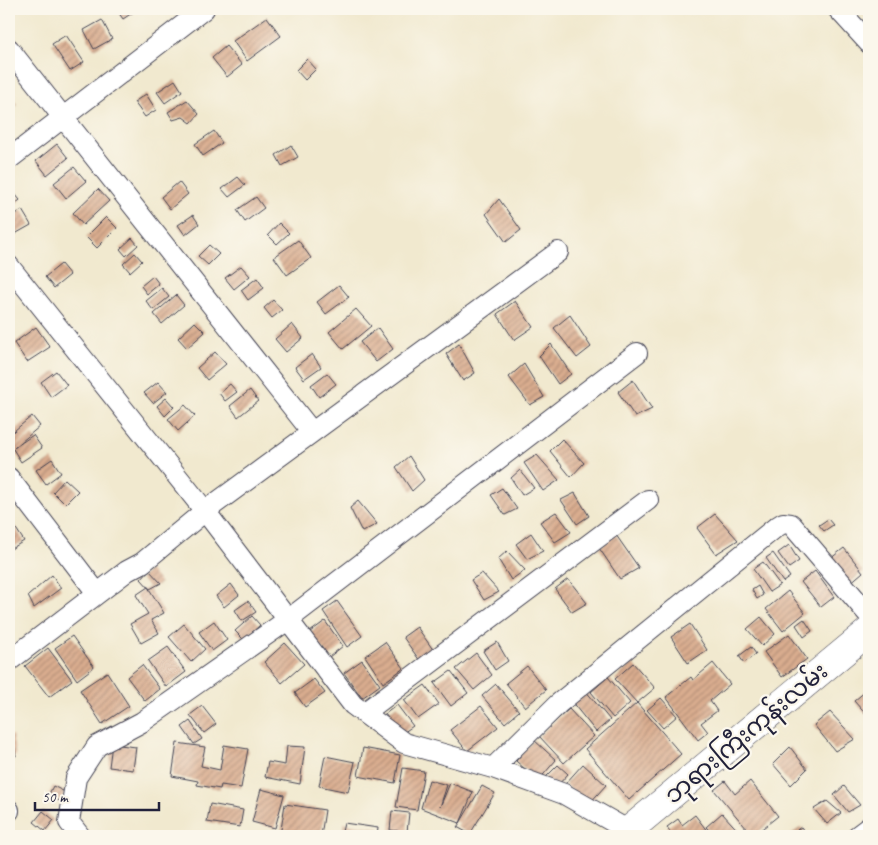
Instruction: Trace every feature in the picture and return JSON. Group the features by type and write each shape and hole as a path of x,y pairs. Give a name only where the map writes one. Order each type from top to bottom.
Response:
{"street":[{"path":"838,9 869,43"},
{"path":"9,159 64,117 189,12"},
{"path":"9,49 312,432"},
{"path":"9,661 97,593 127,571 142,563 205,511 558,252"},
{"path":"9,266 205,511 353,705 404,743 494,768 564,794 625,834"},
{"path":"80,836 69,822 76,778 97,746 142,722 289,619 637,353"},
{"path":"9,478 97,593"},
{"path":"364,714 648,500"},
{"path":"494,768 558,704 774,528 784,523 791,524 869,615"},
{"name":"ဘုရားကြီးကုန်းလမ်း","path":"625,834 869,630"},
{"path":"857,836 869,827"}],"building":[{"path":"116,9 138,9 123,19"},
{"path":"267,17 281,36 247,61 233,41"},
{"path":"102,20 112,39 94,49 84,30"},
{"path":"66,35 84,62 70,71 52,44"},
{"path":"226,46 242,65 227,77 212,58"},
{"path":"307,59 316,69 305,80 296,70"},
{"path":"175,80 182,91 165,103 157,92"},
{"path":"146,94 156,110 145,117 134,102"},
{"path":"9,95 17,104 9,111"},
{"path":"187,100 199,114 191,123 183,117 173,120 168,112"},
{"path":"214,131 222,143 203,156 195,144"},
{"path":"57,144 68,158 47,175 36,161"},
{"path":"291,145 298,157 282,166 276,155"},
{"path":"74,167 86,181 66,198 54,183"},
{"path":"238,177 245,185 229,197 222,189"},
{"path":"179,182 188,194 170,209 161,197"},
{"path":"9,187 20,200 9,209"},
{"path":"98,189 109,201 83,225 73,213"},
{"path":"256,197 264,208 245,222 237,210"},
{"path":"499,199 521,230 506,242 486,214"},
{"path":"22,210 31,225 15,234 9,227 9,218"},
{"path":"193,215 199,224 185,235 178,225"},
{"path":"106,217 117,228 97,248 86,237"},
{"path":"279,223 289,233 277,244 268,235"},
{"path":"132,238 138,245 126,256 120,249"},
{"path":"298,240 311,258 287,275 274,257"},
{"path":"209,245 219,254 208,265 198,256"},
{"path":"135,253 142,261 130,272 123,264"},
{"path":"61,264 70,275 54,288 45,277"},
{"path":"241,266 250,276 234,289 225,278"},
{"path":"153,276 159,284 147,294 141,286"},
{"path":"257,278 264,288 248,300 241,290"},
{"path":"339,285 349,297 326,314 317,302"},
{"path":"162,288 169,297 153,310 146,301"},
{"path":"176,295 184,305 162,324 154,314"},
{"path":"273,300 282,310 272,318 264,308"},
{"path":"515,301 533,327 514,340 497,314"},
{"path":"356,309 371,326 343,349 329,332"},
{"path":"570,315 591,347 577,358 554,328"},
{"path":"195,322 205,332 187,348 178,338"},
{"path":"292,324 303,338 286,352 275,339"},
{"path":"36,327 50,347 27,362 14,343"},
{"path":"378,328 393,349 376,362 360,342"},
{"path":"459,344 475,373 463,381 446,354"},
{"path":"551,344 571,374 558,384 539,356"},
{"path":"215,352 226,364 207,380 197,368"},
{"path":"312,354 321,367 304,379 295,367"},
{"path":"524,364 544,397 530,405 509,377"},
{"path":"56,371 67,385 51,397 41,382"},
{"path":"327,373 336,384 319,397 311,385"},
{"path":"633,380 652,409 635,417 618,392"},
{"path":"158,382 167,392 153,403 144,393"},
{"path":"230,384 237,392 225,401 219,393"},
{"path":"250,390 258,401 238,417 230,406"},
{"path":"166,398 174,407 165,416 157,406"},
{"path":"185,405 195,416 178,431 168,419"},
{"path":"32,416 40,426 14,448 33,435 42,448 21,462 13,449 9,451 9,435"},
{"path":"562,439 584,463 571,477 550,451"},
{"path":"537,455 559,480 543,491 524,463"},
{"path":"409,456 424,480 412,491 396,467"},
{"path":"52,459 61,473 46,484 36,470"},
{"path":"520,470 534,488 522,495 511,478"},
{"path":"65,479 78,491 65,504 53,492"},
{"path":"502,488 517,509 505,515 491,495"},
{"path":"575,493 589,516 577,524 561,500"},
{"path":"358,501 377,524 362,532 350,508"},
{"path":"556,512 571,532 555,542 540,522"},
{"path":"715,514 738,540 716,554 697,528"},
{"path":"828,519 833,525 824,531 819,525"},
{"path":"13,524 24,541 9,550 9,527"},
{"path":"531,533 543,551 527,559 516,544"},
{"path":"616,535 639,568 620,579 599,548"},
{"path":"789,545 799,561 789,568 778,553"},
{"path":"844,548 863,572 849,584 830,559"},
{"path":"507,551 525,570 511,580 498,559"},
{"path":"773,553 790,577 783,582 766,558"},
{"path":"763,562 780,585 769,592 753,569"},
{"path":"149,570 161,583 150,589 141,579"},
{"path":"815,571 834,597 821,607 801,582"},
{"path":"482,573 499,592 484,600 471,580"},
{"path":"52,575 61,588 34,608 28,596"},
{"path":"568,579 587,603 572,612 555,589"},
{"path":"231,584 239,595 224,607 216,596"},
{"path":"758,586 763,595 757,599 752,590"},
{"path":"148,587 164,613 151,620 159,633 141,643 130,624 148,614 136,595"},
{"path":"788,591 805,613 783,631 766,609"},
{"path":"248,601 256,612 242,621 235,610"},
{"path":"337,601 362,636 347,647 323,611"},
{"path":"252,616 260,625 244,640 235,631"},
{"path":"761,617 775,634 762,646 747,629"},
{"path":"804,619 812,631 804,637 796,625"},
{"path":"214,621 227,640 212,651 199,632"},
{"path":"325,621 343,646 329,657 310,632"},
{"path":"184,624 205,649 191,662 169,637"},
{"path":"690,624 707,650 688,663 671,637"},
{"path":"417,627 434,651 420,661 403,637"},
{"path":"789,634 807,659 782,677 764,652"},
{"path":"72,636 94,667 77,680 55,648"},
{"path":"385,642 404,668 383,683 365,656"},
{"path":"497,642 508,661 495,670 483,651"},
{"path":"285,643 304,664 282,683 264,662"},
{"path":"168,647 186,672 166,687 148,661"},
{"path":"751,647 756,654 744,663 739,656"},
{"path":"48,648 72,680 49,697 25,666"},
{"path":"476,653 492,675 474,690 456,669"},
{"path":"362,660 380,685 362,698 344,673"},
{"path":"633,663 655,688 637,703 615,679"},
{"path":"713,663 730,684 710,701 717,711 701,723 708,732 698,740 666,697 691,677 693,680"},
{"path":"142,665 160,689 145,701 127,677"},
{"path":"527,666 546,690 525,707 506,683"},
{"path":"451,671 468,693 451,706 434,683"},
{"path":"107,672 129,706 102,724 80,690"},
{"path":"608,677 630,703 613,718 591,692"},
{"path":"314,679 325,693 305,707 295,693"},
{"path":"496,684 519,711 505,723 482,696"},
{"path":"425,685 439,704 418,719 404,700"},
{"path":"585,690 610,720 596,732 571,701"},
{"path":"867,690 869,692 869,718 854,701"},
{"path":"661,698 677,716 663,728 647,710"},
{"path":"637,703 681,754 629,800 585,749"},
{"path":"397,705 413,726 400,735 385,714"},
{"path":"202,706 216,724 204,733 190,715"},
{"path":"481,706 498,727 467,751 450,730"},
{"path":"569,709 594,736 564,763 539,736"},
{"path":"830,712 855,739 835,751 814,725"},
{"path":"190,721 202,739 194,744 182,727"},
{"path":"12,735 16,756 9,757 9,736"},
{"path":"534,740 556,760 538,781 516,761"},
{"path":"177,743 205,747 201,766 220,770 224,745 248,749 241,788 221,785 220,789 197,785 198,781 172,776"},
{"path":"112,744 136,747 133,770 109,767"},
{"path":"287,746 305,747 300,784 265,777 268,762 285,765"},
{"path":"790,747 807,769 791,785 773,764"},
{"path":"363,748 400,755 395,783 358,776"},
{"path":"325,756 355,762 348,792 319,786"},
{"path":"583,764 606,785 588,805 565,784"},
{"path":"558,765 568,774 558,785 544,779"},
{"path":"403,768 424,771 417,810 396,807"},
{"path":"429,780 447,785 440,807 450,783 473,792 460,823 421,808"},
{"path":"725,781 735,794 750,781 778,816 753,836 714,790"},
{"path":"53,786 65,792 60,801 48,796"},
{"path":"482,786 495,793 470,834 457,827"},
{"path":"844,786 860,805 848,812 834,795"},
{"path":"261,789 284,795 275,828 252,822"},
{"path":"827,801 841,813 827,824 814,809"},
{"path":"210,804 243,810 240,827 207,822"},
{"path":"285,804 325,810 321,836 280,836"},
{"path":"43,811 54,820 45,831 34,822"},
{"path":"392,811 409,813 407,832 390,830"},
{"path":"722,813 743,836 715,836 706,827"},
{"path":"695,815 711,836 673,836 667,827 678,819 682,825"},
{"path":"344,823 378,828 377,836 341,836"},
{"path":"801,827 808,836 792,836 791,834"}]}
